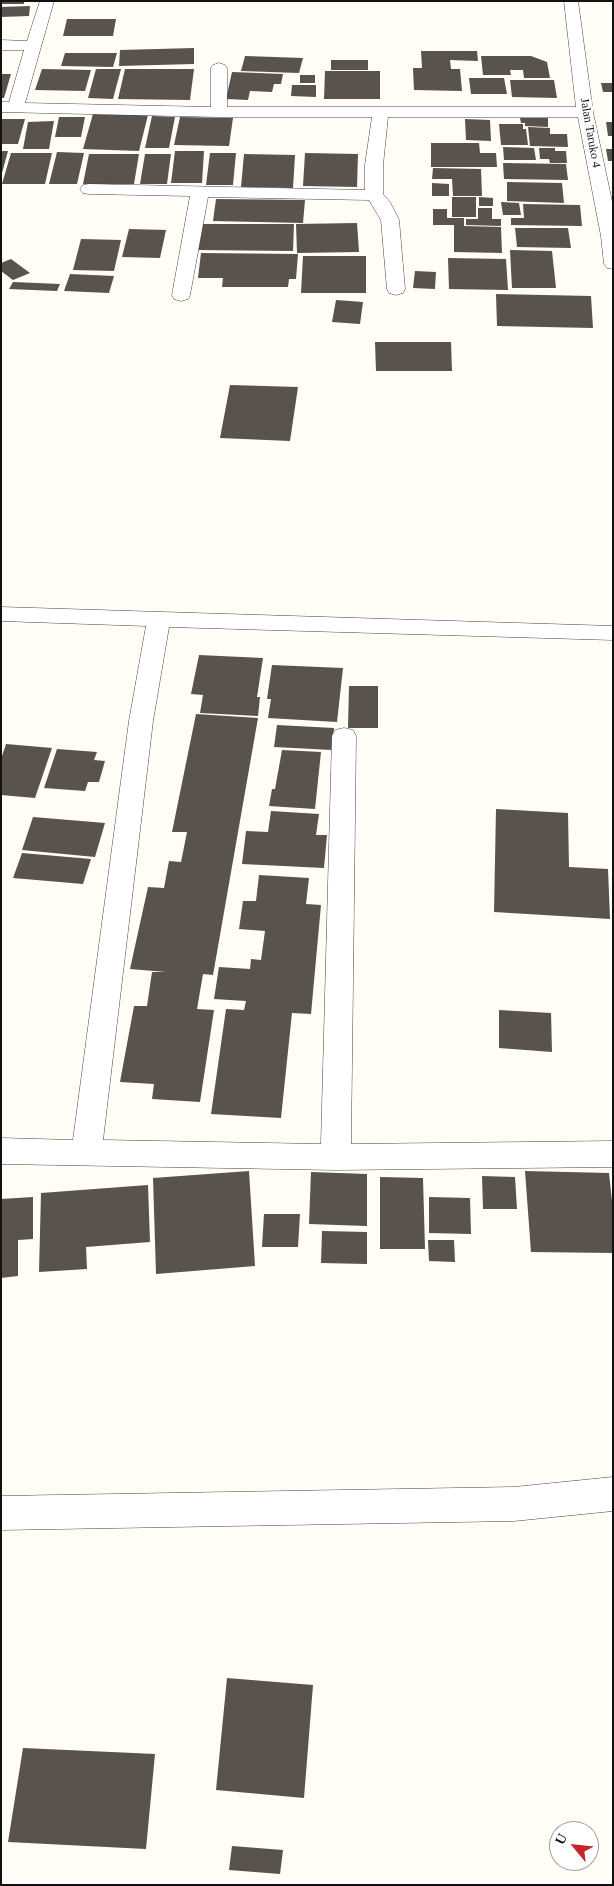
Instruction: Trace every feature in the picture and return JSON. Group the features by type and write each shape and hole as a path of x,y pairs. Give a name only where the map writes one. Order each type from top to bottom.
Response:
{"street":[{"path":"47,1 34,46 8,107 219,112 585,112"},
{"name":"Jalan Taruko 4","path":"571,1 585,112 611,236 613,264"},
{"path":"1,45 34,46"},
{"path":"218,68 219,112"},
{"path":"374,195 374,165 381,111"},
{"path":"89,189 374,195 381,202 390,220 396,289"},
{"path":"181,295 200,191"},
{"path":"1,614 613,633"},
{"path":"86,1152 141,722 159,619"},
{"path":"336,1157 344,736"},
{"path":"1,1151 336,1157 613,1154"},
{"path":"1,1513 514,1504 613,1494"}],"building":[{"path":"1,1 24,1 24,4 1,4"},
{"path":"30,6 29,16 1,17 1,7"},
{"path":"67,19 116,19 113,36 63,36"},
{"path":"194,48 194,64 119,66 120,50"},
{"path":"421,51 477,51 478,61 450,60 451,69 460,69 462,91 414,90 413,68 422,68"},
{"path":"65,53 117,53 113,67 61,66"},
{"path":"245,56 303,58 299,73 241,71"},
{"path":"481,56 531,56 547,62 550,78 524,78 523,70 510,70 511,75 483,75"},
{"path":"331,60 368,60 368,70 331,70"},
{"path":"42,69 91,70 85,91 35,90"},
{"path":"96,69 121,69 113,99 88,98"},
{"path":"125,69 194,69 190,100 118,99"},
{"path":"325,71 380,71 380,99 324,99"},
{"path":"232,72 283,74 281,84 274,84 272,92 250,91 248,100 226,99"},
{"path":"1,74 11,74 4,98 1,98"},
{"path":"300,75 315,75 315,83 300,83"},
{"path":"469,78 504,78 507,94 471,94"},
{"path":"510,80 554,80 557,98 512,97"},
{"path":"601,83 613,83 613,92 603,92"},
{"path":"292,85 316,85 316,97 291,96"},
{"path":"93,114 148,115 139,151 83,149"},
{"path":"152,116 175,117 169,148 145,148"},
{"path":"59,117 85,117 81,137 55,137"},
{"path":"180,117 233,118 229,146 174,145"},
{"path":"520,118 548,118 548,127 525,126 525,123 521,123"},
{"path":"1,119 25,119 18,144 1,144"},
{"path":"465,119 490,120 491,141 466,140"},
{"path":"54,121 49,149 23,149 28,122"},
{"path":"606,122 613,122 613,136 608,136"},
{"path":"499,124 523,124 523,129 526,129 528,145 501,145"},
{"path":"528,127 550,128 550,134 567,134 568,147 530,146"},
{"path":"431,143 479,143 480,153 496,153 497,167 431,167"},
{"path":"503,147 534,148 536,160 504,160"},
{"path":"539,148 555,148 555,151 566,151 567,163 550,163 549,159 540,159"},
{"path":"606,149 613,149 613,161 608,161"},
{"path":"1,151 8,151 2,173 1,173"},
{"path":"175,151 204,151 202,183 171,183"},
{"path":"57,152 84,153 77,184 49,184"},
{"path":"11,153 52,153 45,184 2,184"},
{"path":"210,153 236,153 233,185 206,185"},
{"path":"305,153 358,154 357,187 303,186"},
{"path":"89,154 139,154 134,184 83,184"},
{"path":"145,154 171,154 167,184 140,184"},
{"path":"244,154 295,155 293,188 241,187"},
{"path":"503,163 566,164 568,180 504,179"},
{"path":"433,168 481,169 482,196 453,196 452,179 432,179"},
{"path":"507,182 562,183 564,203 507,201"},
{"path":"432,183 449,184 449,196 432,196"},
{"path":"452,197 476,197 476,217 452,217"},
{"path":"479,197 493,198 493,206 479,206"},
{"path":"216,199 305,200 303,223 213,221"},
{"path":"501,202 519,203 521,215 503,215"},
{"path":"523,204 580,205 582,226 511,225 511,218 524,218"},
{"path":"478,208 492,208 492,219 501,219 501,226 466,225 466,219 478,219"},
{"path":"433,209 447,209 447,218 464,218 464,226 501,227 502,253 454,252 454,225 433,225"},
{"path":"357,223 359,252 297,253 296,224"},
{"path":"200,224 294,224 293,251 198,250"},
{"path":"515,228 568,228 571,248 517,247"},
{"path":"129,229 166,230 160,258 122,257"},
{"path":"81,239 121,240 114,271 73,270"},
{"path":"510,250 552,251 556,288 512,288"},
{"path":"201,253 298,254 296,279 289,279 288,287 222,287 223,278 198,278"},
{"path":"303,256 366,256 366,293 301,293"},
{"path":"448,258 506,259 508,290 449,289"},
{"path":"11,259 30,273 13,280 1,271 1,263"},
{"path":"415,271 436,272 435,289 413,288"},
{"path":"70,274 114,276 109,293 64,291"},
{"path":"13,282 60,284 57,291 9,289"},
{"path":"496,294 591,296 593,328 497,326"},
{"path":"336,300 363,302 360,324 332,322"},
{"path":"375,342 451,342 452,371 376,371"},
{"path":"230,385 298,387 290,441 220,438"},
{"path":"199,655 263,658 257,697 260,697 258,716 200,713 203,695 191,694"},
{"path":"272,665 343,668 337,722 268,718 271,699 267,699"},
{"path":"349,686 378,686 378,728 348,728"},
{"path":"196,714 258,718 213,975 203,974 197,1009 214,1010 200,1102 152,1099 154,1084 120,1082 134,1006 147,1006 152,972 166,972 130,969 148,887 164,888 169,861 181,862 187,832 172,832"},
{"path":"277,725 334,728 332,750 274,747"},
{"path":"6,744 52,748 35,798 1,795 1,759"},
{"path":"57,749 97,752 94,760 105,761 99,782 88,782 85,791 44,788"},
{"path":"282,750 321,752 315,809 269,806 272,789 275,789"},
{"path":"496,809 568,813 569,867 608,869 610,919 494,912"},
{"path":"271,811 319,814 316,835 327,835 324,868 242,864 246,831 268,832"},
{"path":"33,817 105,823 95,857 22,850"},
{"path":"22,853 91,859 83,884 13,878"},
{"path":"259,875 309,878 306,904 321,905 311,1014 292,1013 281,1118 211,1114 226,1009 244,1010 246,1001 214,999 219,967 250,969 251,959 261,960 265,931 239,929 243,901 256,901"},
{"path":"499,1010 551,1013 552,1052 499,1048"},
{"path":"249,1171 255,1266 156,1274 153,1178"},
{"path":"525,1171 609,1173 613,1210 613,1253 531,1252"},
{"path":"311,1172 367,1174 367,1226 309,1224"},
{"path":"482,1176 515,1177 517,1209 483,1209"},
{"path":"380,1177 423,1178 425,1249 380,1249"},
{"path":"148,1185 150,1242 86,1247 87,1269 39,1272 41,1193"},
{"path":"33,1197 33,1239 18,1240 18,1276 1,1278 1,1199"},
{"path":"429,1197 470,1198 471,1234 429,1233"},
{"path":"264,1214 300,1214 298,1247 262,1247"},
{"path":"322,1231 367,1232 367,1264 321,1263"},
{"path":"428,1240 454,1240 455,1262 429,1261"},
{"path":"227,1678 313,1685 304,1798 216,1790"},
{"path":"23,1748 155,1754 146,1849 8,1842"},
{"path":"232,1846 283,1850 280,1874 229,1870"}]}
